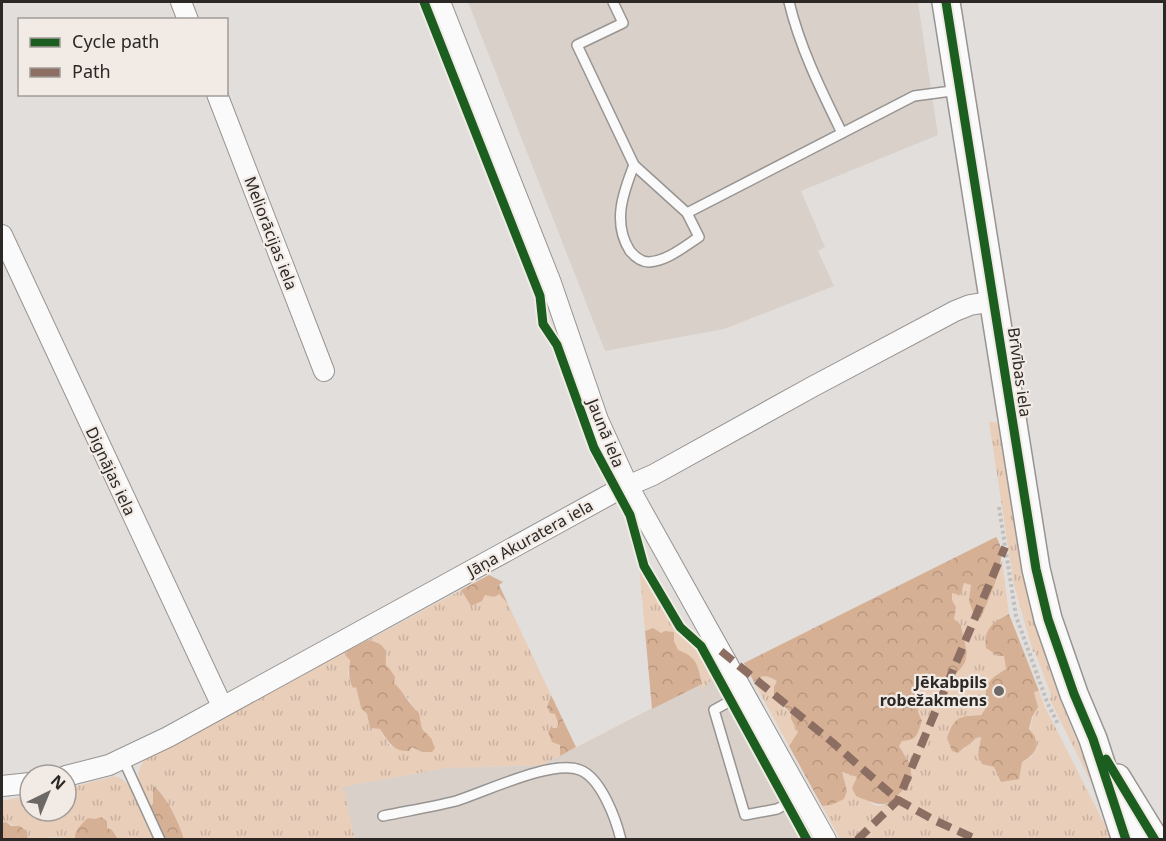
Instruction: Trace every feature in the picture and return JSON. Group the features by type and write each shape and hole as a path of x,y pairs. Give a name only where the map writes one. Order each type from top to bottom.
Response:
{"main road":[{"name":"Brīvības iela","path":"946,2 1036,569 1048,619 1074,694 1093,739"},
{"path":"1093,739 1126,840"},
{"path":"1093,739 1155,840"}],"street":[{"path":"181,2 187,18"},
{"name":"Jaunā iela","path":"440,2 551,283 598,420 628,486 826,840"},
{"name":"Meliorācijas iela","path":"218,96 324,371"},
{"name":"Dignājas iela","path":"2,235 222,706"},
{"name":"Jāņa Akuratera iela","path":"78,773 109,765 168,737 955,311 970,305 995,301"},
{"path":"2,786 18,784"}],"lane":[{"path":"613,2 623,23 577,45 634,165 687,213 699,237 659,260 644,262 636,258 624,240 620,212 634,165"},
{"path":"789,2 807,60 842,133"},
{"path":"687,213 914,96 961,89"},
{"path":"745,693 714,710 745,815 777,809 802,796"},
{"path":"123,759 160,840"},
{"path":"383,816 456,801 533,774 572,768 590,776 597,785 618,825 621,840"}],"shaded area":[{"path":"468,2 918,2 938,135 801,191 825,247 818,251 834,286 724,329 605,351"},
{"path":"714,676 799,839 355,839 342,787 445,768 542,765"}],"green space":[{"path":"989,422 996,422 1001,430 1022,565 1034,619 1049,669 1112,824 1049,698 1052,697 1035,652 1033,652 1014,585"},
{"path":"996,537 1000,545 1000,566 981,618 974,615 969,601 971,585 964,583 960,595 952,593 952,600 956,607 954,619 961,625 966,646 965,662 954,675 945,681 913,689 920,703 918,712 922,721 916,736 902,741 899,746 910,764 912,780 892,801 882,804 856,796 852,788 857,777 842,772 847,791 844,799 822,806 789,746 798,732 791,719 791,713 774,697 774,687 777,681 765,676 754,682 744,663"},
{"path":"1002,561 1009,614 999,618 1006,669 997,674 985,693 987,706 980,715 969,715 963,746 981,737 978,755 1022,762 1032,756 1031,725 1038,707 1034,692 1039,691 1110,839 840,839 822,806 831,805 847,791 841,772 858,777 868,800 880,806 892,801 912,780 910,764 899,746 918,712 920,703 913,689 921,684 934,685 962,639 961,625 953,619 956,607 952,600 952,593 964,583 971,585 981,617"},
{"path":"639,564 676,629 697,647 714,677 702,690 701,676 694,660 678,650 674,641 653,628 645,631"},
{"path":"489,575 503,582 499,585 508,604 499,594 494,597 485,595 482,601 471,606 461,590"},
{"path":"461,590 471,606 485,595 499,594 508,604 551,695 547,707 556,717 560,756 542,765 445,768 343,787 355,840 184,839 172,810 154,785 153,805 150,806 139,782 139,770 146,758 347,651 346,656 350,659 348,673 351,685 356,686 361,708 367,714 370,728 380,729 390,746 412,747 422,752 431,738 422,729 419,713 394,683 385,666 379,643 368,640"},
{"path":"1009,614 1039,691 1034,692 1038,707 1029,729 1036,739 1036,747 1031,755 1022,762 1019,779 1001,782 994,767 982,764 978,755 981,737 976,738 958,753 952,751 947,738 958,719 981,715 987,706 988,684 1006,669 1004,656 998,656 986,648 985,642 990,627"},
{"path":"653,628 661,633 674,632 674,641 678,650 696,662 702,684 652,709 645,631"},
{"path":"368,640 384,648 386,666 395,677 394,683 419,713 422,729 431,738 435,748 432,752 422,752 412,747 409,751 399,750 392,745 380,729 370,728 367,714 361,708 356,687 353,688 351,685 350,660 346,656 347,651"},
{"path":"767,675 777,681 781,706 791,713 791,719 798,732 789,746 754,682"},
{"path":"551,695 576,747 560,756 560,745 552,742 548,732 551,728 557,728 558,723 555,714 550,713 547,707"},
{"path":"114,776 122,779 139,802 153,839 118,839 112,830 75,835 75,839 52,837 28,839 27,832 6,822 2,823 2,801 18,798 18,823 78,823 78,786"},
{"path":"153,785 168,803 184,839 163,839 150,806 153,804"},
{"path":"101,817 107,821 107,828 112,830 118,839 75,839 77,830 88,818"},
{"path":"6,822 11,826 20,826 27,832 28,839 2,839 2,823"}],"marked path":[{"path":"857,840 898,800 1005,547"},
{"path":"721,651 832,742 898,800 978,840"}],"cycle path":[{"path":"424,2 540,296 543,324 557,345 594,448 630,515 644,566 680,627 701,646 807,840"},
{"path":"946,2 1036,569 1048,619 1074,694 1093,739 1126,840"},
{"path":"1106,759 1155,840"}],"place":[{"name":"Jēkabpils robežakmens","path":"999,691"}]}
